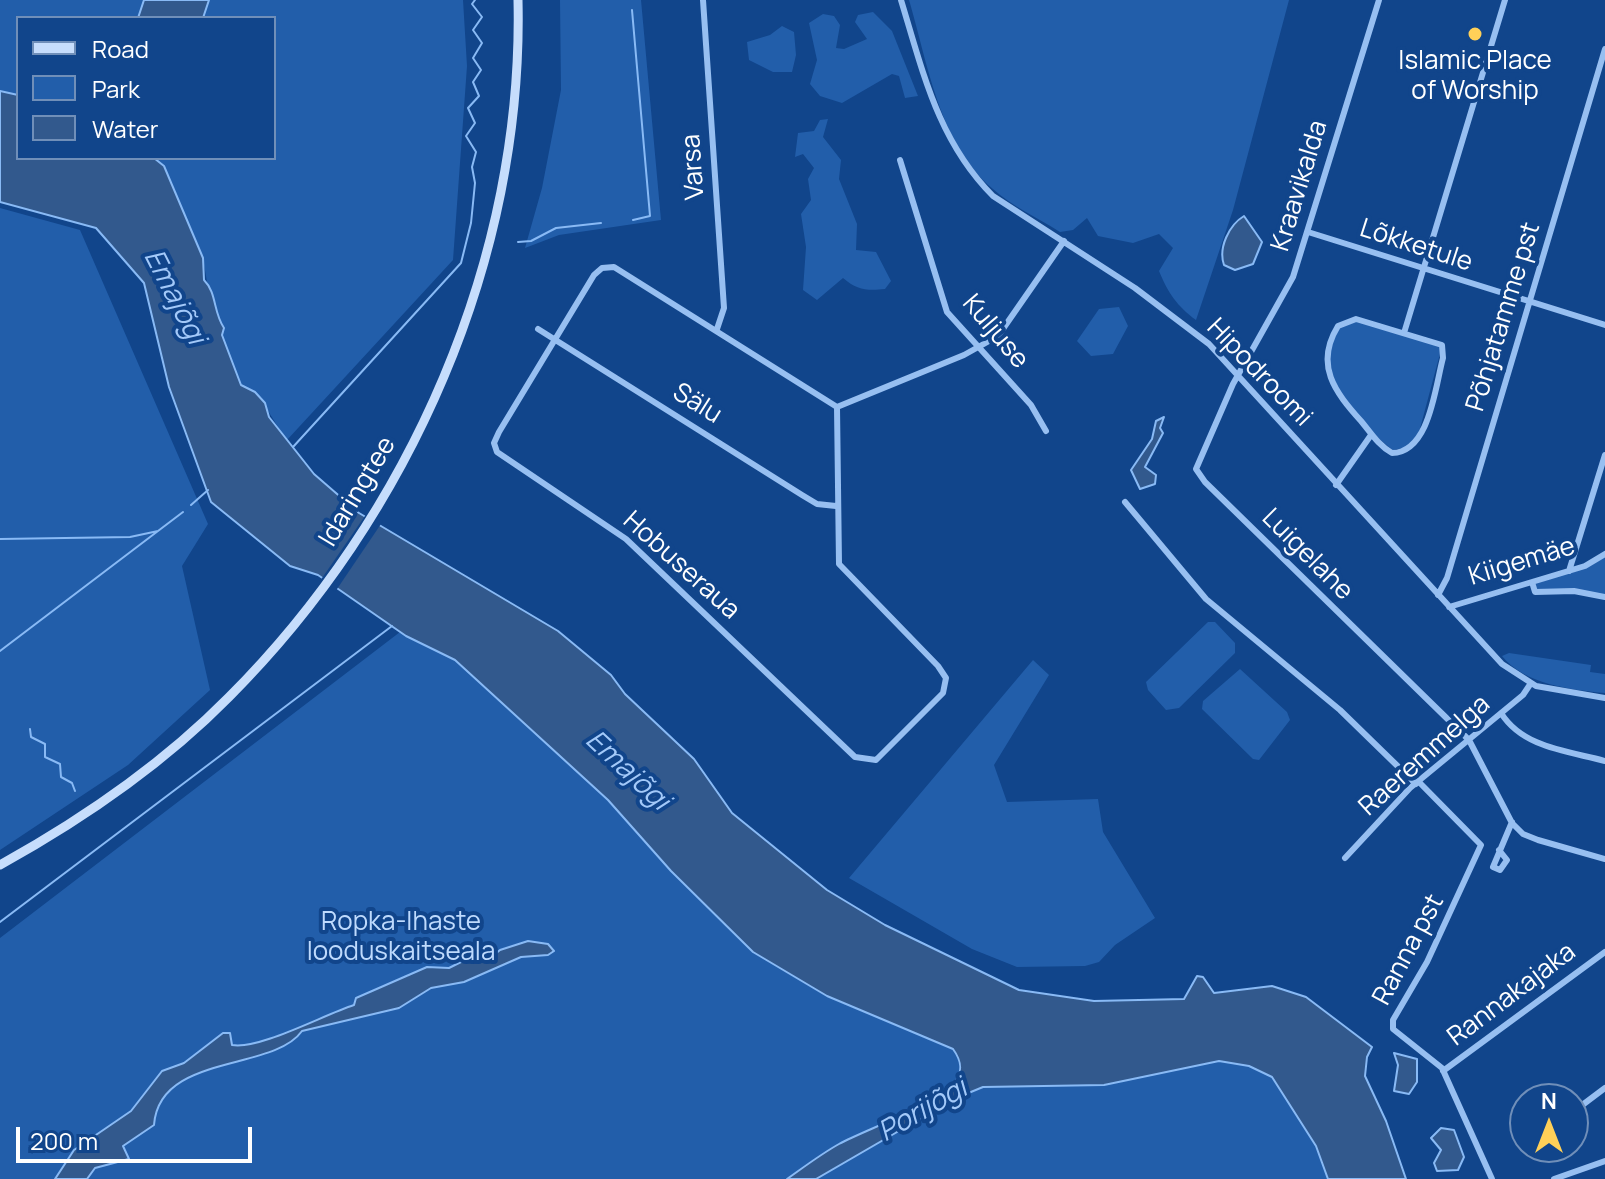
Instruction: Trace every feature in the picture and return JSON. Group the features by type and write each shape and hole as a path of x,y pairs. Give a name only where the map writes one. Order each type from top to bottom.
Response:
{"main road":[{"name":"Idaringtee","path":"0,865 111,797 228,699 299,619 375,512 430,407 475,291 509,135 518,0"}],"street":[{"name":"Varsa","path":"703,0 724,308 717,329"},
{"name":"Hipodroomi","path":"901,0 941,124 965,167 993,196 1165,309 1240,375 1336,485 1502,664 1531,683 1573,694 1605,698"},
{"name":"Kraavikalda","path":"1240,375 1284,297 1308,232 1379,0"},
{"path":"1404,333 1505,0"},
{"name":"Põhjatamme pst","path":"1438,595 1447,578 1605,49"},
{"name":"Kuljuse","path":"900,160 947,312 1031,405 1046,431"},
{"name":"Lõkketule","path":"1308,232 1605,325"},
{"path":"837,407 998,336 1064,241"},
{"name":"Hobuseraua","path":"607,267 614,267 717,329 837,407 836,548 844,572 938,666 946,678 943,693 879,758 871,762 855,757 626,539 497,452 494,443 499,432 594,275 607,267"},
{"path":"1350,319 1404,333 1438,343 1443,349 1422,431 1413,447 1398,453 1386,449 1371,435 1335,392 1326,361 1329,344 1338,326 1350,319"},
{"name":"Sälu","path":"538,329 810,499 836,506"},
{"name":"Luigelahe","path":"1240,375 1196,462 1199,474 1469,740 1512,822"},
{"path":"1336,485 1371,435"},
{"path":"1569,571 1605,455"},
{"path":"1125,502 1206,599 1340,710 1417,782"},
{"name":"Kiigemäe","path":"1449,607 1569,571 1605,554"},
{"path":"1532,582 1535,592 1574,591 1605,597"},
{"name":"Raeremmelga","path":"1345,858 1417,782 1523,695 1531,683"},
{"path":"1501,713 1516,733 1528,740 1605,761"},
{"name":"Ranna pst","path":"1417,782 1481,845 1434,948 1393,1020 1393,1029 1399,1037 1427,1054 1443,1071 1492,1179"},
{"path":"1499,850 1512,822 1531,837 1605,859"},
{"name":"Rannakajaka","path":"1443,1071 1605,952"},
{"path":"1554,1179 1605,1161"}],"green space":[{"path":"0,0 463,0 467,66 453,260 287,440 262,402 241,385 222,335 224,328 211,301 200,251 169,176 156,160 276,160 276,16 16,16 16,95 0,91"},
{"path":"560,0 641,0 661,220 559,235 525,248 542,188 561,90"},
{"path":"909,0 1289,0 1233,210 1196,320 1183,310 1159,271 1173,248 1159,234 1133,243 1098,236 1087,218 1073,230 1060,232 1008,201 975,171 960,149 938,102"},
{"path":"873,12 892,31 918,96 905,98 899,76 892,74 842,103 820,96 810,84 817,60 809,23 823,14 834,16 840,25 836,48 844,49 867,39 855,22 858,15"},
{"path":"782,26 794,32 796,55 792,72 773,72 749,60 747,42 770,35"},
{"path":"828,119 823,137 841,160 839,179 857,224 856,250 876,252 891,281 885,289 867,290 843,278 817,300 803,290 806,247 801,214 811,200 808,179 814,168 803,154 795,157 798,133 814,131 820,120"},
{"path":"0,208 80,230 208,524 182,566 210,690 128,765 0,850"},
{"path":"1119,307 1128,326 1113,354 1091,356 1077,341 1099,309"},
{"path":"1353,320 1438,345 1441,350 1418,436 1408,447 1393,450 1385,444 1352,411 1333,384 1329,356 1337,329"},
{"path":"1605,556 1605,595 1536,591 1533,583"},
{"path":"1208,622 1215,622 1235,643 1235,653 1179,708 1166,710 1148,690 1146,682"},
{"name":"Ropka-Ihaste looduskaitseala","path":"400,632 455,660 608,800 671,871 753,952 826,996 953,1049 961,1060 1169,1069 1219,1061 1249,1066 1272,1077 1316,1146 1328,1179 0,1179 0,938"},
{"path":"1509,653 1591,665 1590,672 1605,674 1605,693 1535,679 1511,666 1502,656"},
{"path":"1033,660 1049,675 994,765 1007,802 1098,799 1103,832 1155,918 1115,945 1099,962 1085,966 1017,967 972,949 849,878"},
{"path":"1240,669 1287,712 1290,720 1259,760 1253,759 1202,709 1203,701"}],"water":[{"path":"144,0 209,0 204,16 139,16"},
{"path":"0,91 16,95 16,160 156,160 164,166 203,258 204,280 211,291 224,328 222,335 241,385 255,392 265,403 269,417 314,474 359,513 558,631 611,675 625,694 694,759 732,813 827,890 885,925 1019,990 1094,1001 1184,999 1197,976 1203,977 1214,993 1272,986 1306,997 1372,1047 1367,1057 1365,1076 1386,1121 1406,1179 1328,1179 1316,1146 1272,1077 1249,1066 1219,1061 1104,1085 983,1087 954,1099 816,1179 787,1179 839,1144 917,1108 945,1091 957,1079 960,1070 953,1049 827,996 753,952 671,871 608,800 455,660 406,636 318,575 290,566 211,502 169,387 144,283 96,228 0,202"},
{"path":"1244,216 1262,242 1253,264 1235,270 1224,265 1222,251 1229,231"},
{"path":"1164,417 1160,428 1163,433 1145,467 1156,475 1155,484 1140,489 1131,470 1152,439 1156,421"},
{"path":"528,941 548,944 554,951 548,955 521,957 464,982 431,988 399,1008 302,1031 288,1044 267,1053 195,1074 175,1086 161,1102 154,1125 123,1146 129,1159 95,1168 87,1179 55,1179 74,1150 131,1111 162,1071 184,1063 223,1033 230,1033 232,1045 258,1042 354,1005 356,998 427,967 449,968 461,962 488,960 500,950"},
{"path":"1394,1053 1417,1059 1417,1082 1409,1094 1394,1091 1398,1065"},
{"path":"1441,1128 1454,1130 1464,1157 1458,1170 1437,1171 1434,1163 1441,1150 1431,1138"}],"pier":[{"path":"367,513 383,521 335,592 320,581"}],"waterway":[{"path":"293,447 461,263 471,223 475,183 472,167 476,152 466,136 475,123 468,108 479,96 473,82 481,70 473,58 482,43 473,30 482,17 472,4 475,0"},
{"path":"632,10 650,216 633,220"},
{"path":"518,242 531,241 556,228 601,223"},
{"path":"191,505 208,490"},
{"path":"0,651 183,512"},
{"path":"0,539 130,537 158,531"},
{"path":"0,922 392,626"},
{"path":"30,729 31,737 45,744 45,757 60,764 61,777 72,783 75,791"}],"place":[{"name":"Islamic Place of Worship","path":"1475,34"}],"water label":[{"name":"Emajõgi","path":"174,297"},
{"name":"Emajõgi","path":"627,771"},
{"name":"Porijõgi","path":"923,1111"}]}
